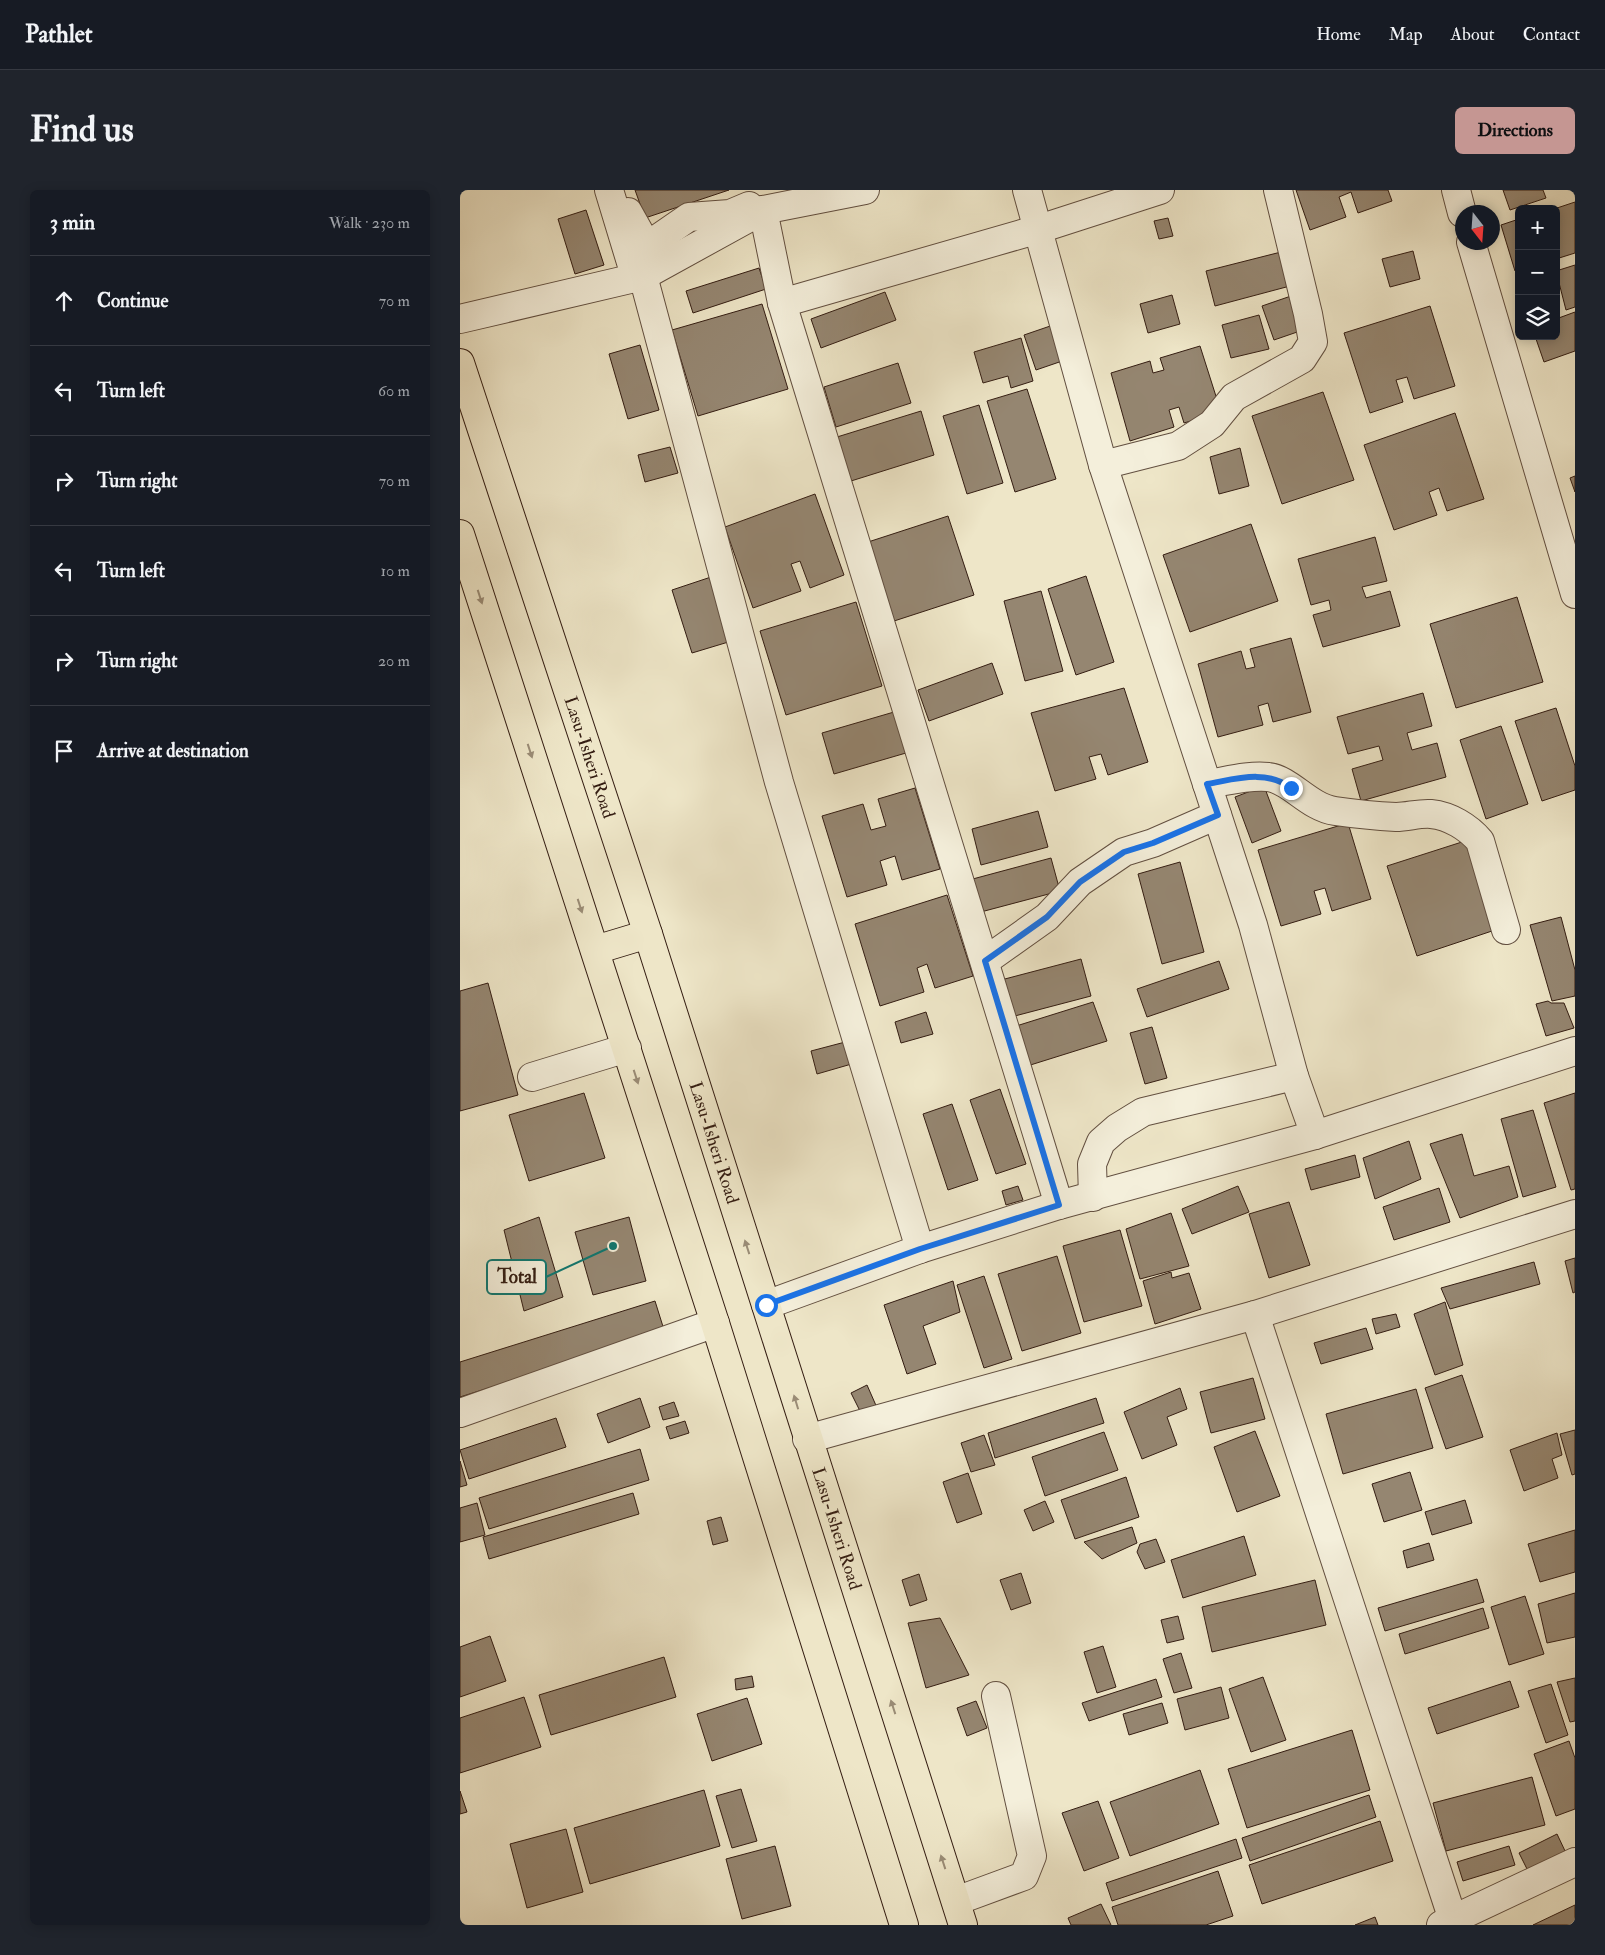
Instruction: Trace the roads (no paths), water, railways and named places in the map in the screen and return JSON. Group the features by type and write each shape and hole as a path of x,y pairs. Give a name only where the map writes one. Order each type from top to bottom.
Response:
{"main road":[{"name":"Lasu-Isheri Road","path":"460,363 648,934 959,1913"},
{"path":"460,534 466,572 627,1048 716,1323 904,1925"},
{"path":"595,950 648,934"}],"street":[{"path":"609,190 633,269 643,276 779,782 920,1249"},
{"path":"615,190 647,246 689,217 730,214 788,190"},
{"path":"460,319 643,276 763,210 865,190"},
{"path":"1027,190 1103,465 1253,925 1294,1076 1315,1135"},
{"path":"782,303 1039,229 1160,190"},
{"path":"1103,465 1178,446 1212,424 1234,397 1302,359 1313,342 1278,190"},
{"path":"1456,190 1460,205"},
{"path":"763,210 782,303 1059,1205"},
{"path":"1473,250 1575,594"},
{"path":"1207,784 1253,777 1270,777 1278,779 1312,803 1326,810 1362,815 1399,817 1430,814 1456,822 1470,830 1480,841 1506,930"},
{"path":"985,961 1047,917 1080,882 1124,852 1153,843 1218,815"},
{"path":"532,1077 627,1048"},
{"path":"766,1305 920,1249 1059,1205 1093,1198 1315,1135 1575,1051"},
{"path":"1093,1198 1092,1164 1101,1142 1117,1128 1143,1112 1294,1076"},
{"path":"807,1439 1254,1315 1575,1214"},
{"path":"1254,1315 1447,1922 1575,1862"},
{"path":"460,1413 716,1323"},
{"path":"959,1913 1024,1876 1032,1856 996,1696"}],"place":[{"name":"Total","path":"613,1246"}]}
